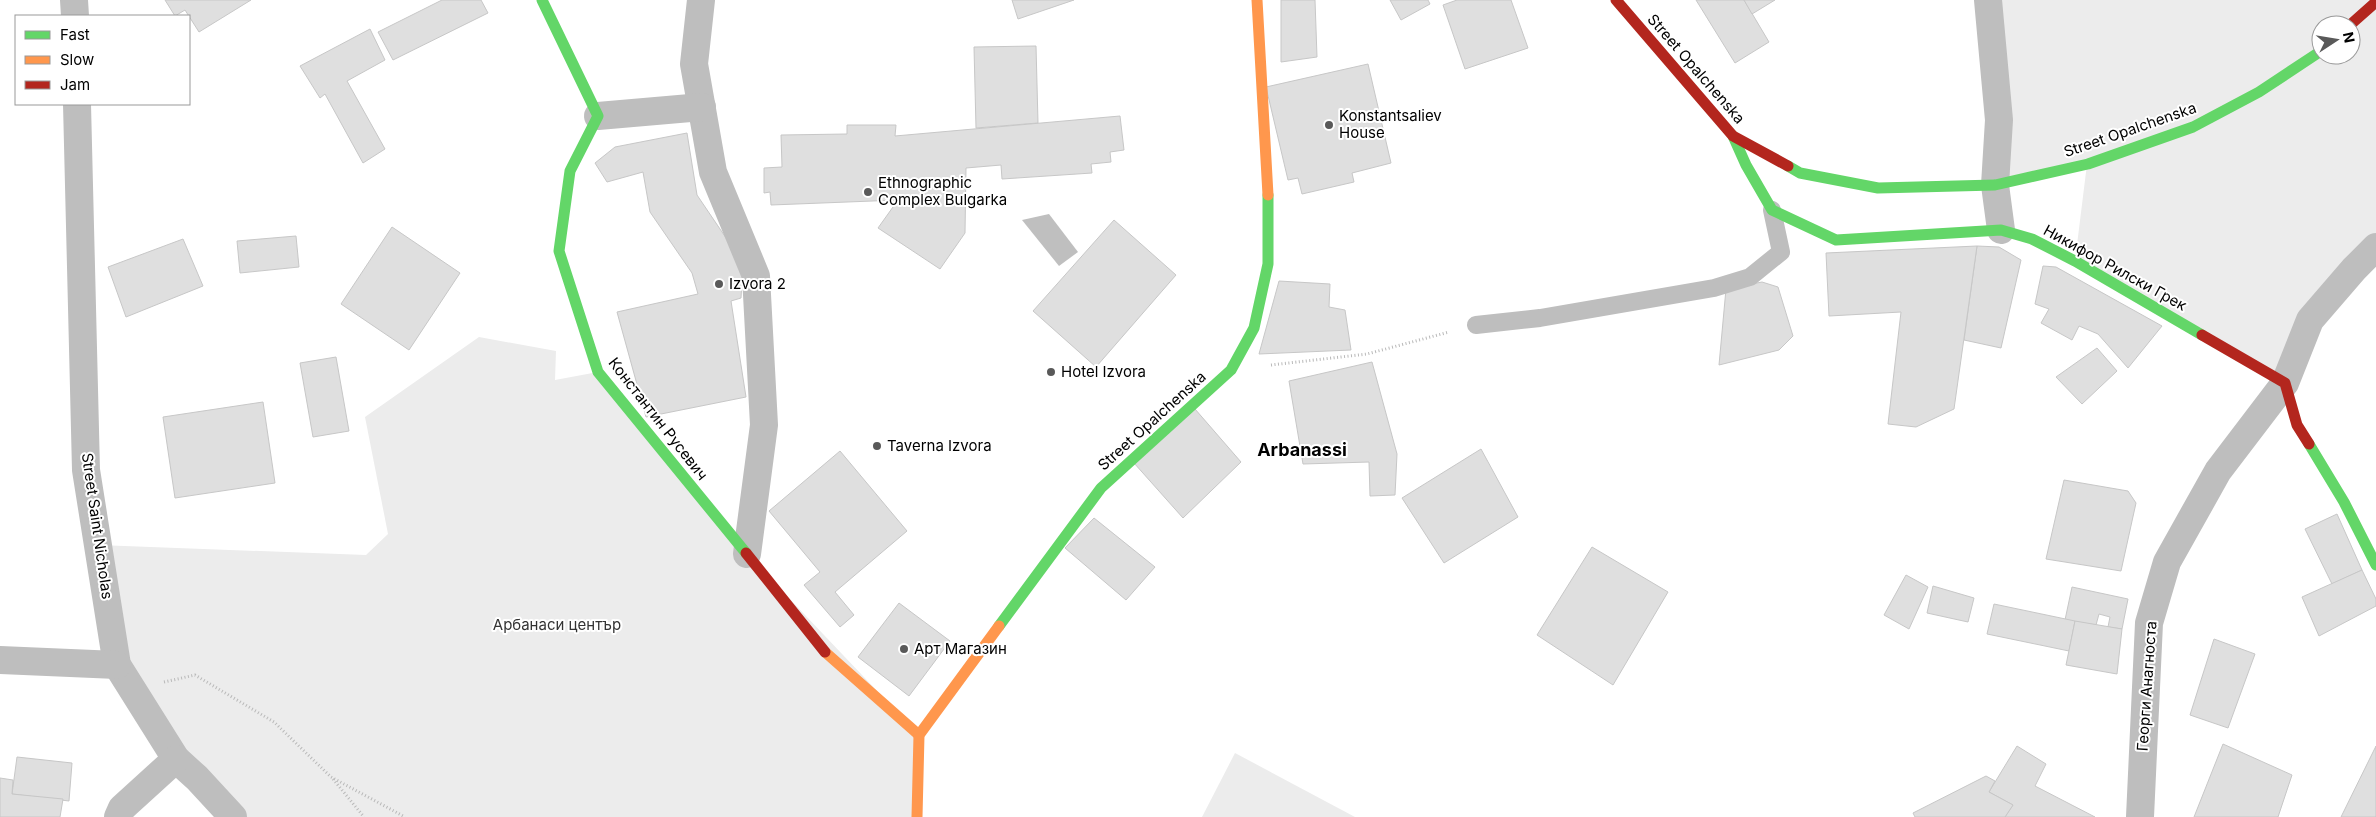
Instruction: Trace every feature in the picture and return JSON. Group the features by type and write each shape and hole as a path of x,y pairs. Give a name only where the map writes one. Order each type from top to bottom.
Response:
{"street":[{"path":"74,0 75,15"},
{"path":"542,0 598,116 702,107"},
{"path":"701,0 694,64 713,172 756,276 764,425 747,554"},
{"name":"Street Opalchenska","path":"919,735 1100,488 1231,370 1254,328 1268,264 1268,198 1258,0"},
{"name":"Street Opalchenska","path":"1616,0 1733,136 1800,173 1878,188 1995,185 2088,164 2193,128 2259,92 2311,58"},
{"path":"1988,0 1999,120 1995,185 2001,230"},
{"path":"2361,15 2376,2"},
{"name":"Street Saint Nicholas","path":"77,105 86,470 117,665 176,759 197,778 233,817"},
{"name":"Константин Русевич","path":"598,116 570,171 560,250 598,372 747,554 819,647 919,735"},
{"path":"1733,136 1746,165 1772,210"},
{"name":"Никифор Рилски Грек","path":"1772,210 1836,240 2001,230 2032,239 2075,261 2285,383"},
{"name":"Георги Анагноста","path":"2140,817 2149,623 2167,562 2218,471 2285,383 2310,320 2354,268 2376,247"},
{"path":"2285,383 2297,425 2344,502 2376,565"},
{"path":"0,660 117,665"},
{"path":"917,817 919,735"},
{"path":"118,817 122,808 176,759"}],"lane":[{"path":"1476,325 1540,318 1714,288 1750,277 1781,252 1772,210"}],"path":[{"path":"1231,370 1368,354 1476,325"},
{"path":"132,689 194,675 274,722 330,777 364,817"},
{"path":"330,777 405,817"}],"green space":[{"path":"1988,0 2376,0 2376,247 2354,269 2285,383 2075,261 2087,164 1995,185"},
{"name":"Арбанаси център","path":"479,337 556,351 555,380 598,372 747,554 919,735 917,817 233,817 117,665 98,545 366,555 388,534 365,417"},
{"path":"1235,753 1355,817 1202,817"}],"shaded area":[{"path":"1049,214 1078,252 1059,266 1022,220"}],"building":[{"path":"165,0 251,0 199,32 190,15 185,10 174,15"},
{"path":"442,0 481,0 488,13 393,60 378,32"},
{"path":"1012,0 1074,0 1018,19"},
{"path":"1281,0 1315,0 1317,57 1281,62"},
{"path":"1390,0 1428,0 1430,4 1401,20"},
{"path":"1457,0 1511,0 1528,48 1465,69 1443,5"},
{"path":"1696,0 1744,0 1769,42 1735,63"},
{"path":"1744,0 1775,0 1752,14"},
{"path":"370,29 385,60 347,81 385,149 363,163 325,94 320,98 300,66"},
{"path":"1036,46 1038,123 976,128 974,47"},
{"name":"Konstantsaliev House","path":"1368,64 1391,163 1352,173 1354,182 1302,194 1298,178 1288,180 1266,87"},
{"name":"Ethnographic Complex Bulgarka","path":"1120,116 1124,150 1110,152 1111,162 1091,164 1092,173 1002,179 1001,165 966,168 965,233 940,269 878,228 898,200 771,205 770,192 764,193 764,168 782,167 781,135 847,134 847,125 896,125 895,136"},
{"name":"Izvora 2","path":"687,133 697,195 743,263 741,298 731,301 746,397 646,417 617,312 698,294 692,273 650,212 643,172 607,182 595,163 615,147"},
{"path":"1114,220 1176,275 1096,367 1033,311"},
{"path":"392,227 460,273 409,350 341,304"},
{"path":"296,236 299,267 240,273 237,241"},
{"path":"183,239 203,286 126,317 108,267"},
{"path":"1977,246 1999,247 2021,260 2001,348 1964,340"},
{"path":"1977,246 1954,409 1916,427 1888,424 1901,312 1829,316 1826,253"},
{"path":"2043,266 2056,267 2162,326 2128,368 2098,334 2079,326 2072,340 2041,323 2049,309 2035,304"},
{"path":"1279,281 1330,284 1329,307 1345,310 1351,350 1259,354"},
{"path":"1762,282 1778,287 1793,336 1779,350 1719,365 1726,289"},
{"path":"2097,348 2117,371 2082,404 2056,377"},
{"path":"336,357 349,431 313,437 300,363"},
{"path":"1372,362 1397,454 1395,495 1370,496 1369,462 1303,464 1289,381"},
{"path":"263,402 275,483 175,498 163,417"},
{"path":"1195,409 1241,462 1183,518 1134,463"},
{"path":"1481,449 1518,517 1444,563 1402,498"},
{"path":"840,451 907,531 835,592 854,615 840,627 804,585 820,572 769,511"},
{"path":"2064,480 2128,491 2136,503 2121,571 2046,559"},
{"path":"2337,514 2362,570 2332,584 2305,529"},
{"path":"1094,518 1155,567 1126,600 1065,548"},
{"path":"1592,547 1668,592 1613,685 1537,635"},
{"path":"2362,570 2376,599 2376,606 2319,636 2302,597"},
{"path":"1906,575 1928,587 1909,629 1884,615"},
{"path":"1933,586 1974,598 1968,622 1927,613"},
{"path":"2072,587 2128,599 2122,629 2108,627 2110,617 2099,614 2096,625 2065,620"},
{"name":"Арт Магазин","path":"899,603 950,641 909,696 858,657"},
{"path":"1994,604 2075,621 2069,651 1987,634"},
{"path":"2075,621 2122,629 2117,674 2066,665"},
{"path":"2214,639 2255,654 2228,728 2190,715"},
{"path":"2223,744 2292,775 2278,817 2194,817"},
{"path":"2017,746 2046,764 2035,786 2095,817 2005,817 2013,805 1989,792"},
{"path":"2376,746 2376,817 2341,817"},
{"path":"17,757 72,763 69,801 12,794"},
{"path":"1986,776 1995,781 1989,792 2013,805 2005,817 1915,817 1913,813"},
{"path":"0,778 13,780 12,794 63,799 60,817 0,817"}],"traffic: fast":[{"path":"542,0 598,116 570,171 559,251 598,372 746,553"},
{"path":"1788,166 1800,173 1878,188 1995,185 2088,164 2193,127 2259,92 2311,58"},
{"path":"1733,136 1746,165 1772,210 1836,240 2001,230 2032,239 2075,261 2202,335"},
{"path":"999,626 1101,488 1231,370 1254,328 1268,264 1268,195"},
{"path":"2309,444 2344,502 2376,565"}],"traffic: slow":[{"path":"1257,0 1268,195"},
{"path":"917,817 919,735 999,626"},
{"path":"825,652 919,735"}],"traffic: jam":[{"path":"1616,0 1733,136 1788,166"},
{"path":"2361,15 2376,2"},
{"path":"2202,335 2285,383 2297,425 2309,444"},
{"path":"746,553 825,652"}],"place":[{"name":"Konstantsaliev House","path":"1329,125"},
{"name":"Ethnographic Complex Bulgarka","path":"868,192"},
{"name":"Izvora 2","path":"719,284"},
{"name":"Hotel Izvora","path":"1051,372"},
{"name":"Taverna Izvora","path":"877,446"},
{"name":"Арт Магазин","path":"904,649"}],"district":[{"name":"Arbanassi","path":"1302,450"}]}
